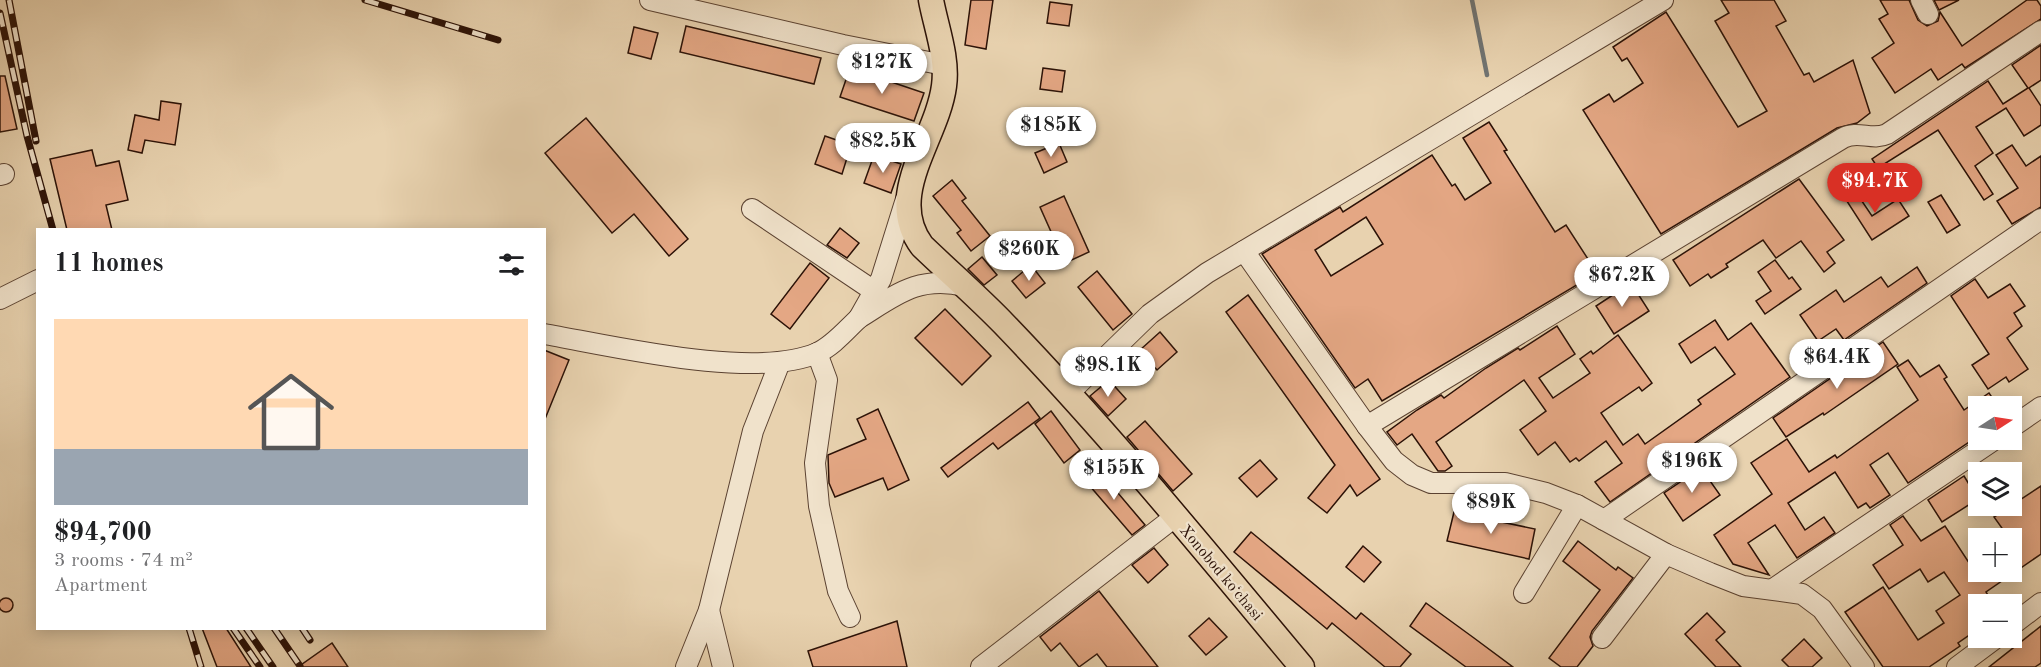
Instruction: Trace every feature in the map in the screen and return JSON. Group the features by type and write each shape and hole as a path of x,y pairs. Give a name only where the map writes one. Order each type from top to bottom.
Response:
{"main road":[{"name":"Xonobod koʻchasi","path":"931,0 944,65 941,99 909,188 907,215 912,231 922,246 1003,323 1068,394 1176,516 1302,667"}],"street":[{"path":"650,0 843,45 944,65"},
{"path":"1068,394 1150,314 1207,273 1663,0"},
{"path":"1367,426 1843,138 1854,134 1873,138 1887,134 2041,31"},
{"path":"859,318 889,258 909,188"},
{"path":"752,209 874,291"},
{"path":"1604,519 2041,219"},
{"path":"1245,251 1367,426 1394,461 1412,475 1431,483 1505,483 1546,493 1604,519 1666,554 1743,586 1802,594 1822,609 1864,667"},
{"path":"0,299 36,281"},
{"path":"546,334 705,361 780,362 817,353 835,342 859,318 908,288 936,282 964,286"},
{"path":"817,353 828,380 815,463 819,506 838,591 850,616"},
{"path":"686,667 709,610 753,431 780,362"},
{"path":"2022,420 2041,407"},
{"path":"1773,589 1979,450"},
{"path":"1524,593 1576,505"},
{"path":"981,667 1176,516"},
{"path":"1602,638 1666,554"},
{"path":"2022,618 2041,603"},
{"path":"709,610 723,667"},
{"path":"1967,664 1985,648"}],"building":[{"path":"971,0 993,0 986,49 965,45"},
{"path":"1721,0 1774,0 1786,21 1776,26 1804,75 1809,73 1814,82 1853,60 1870,113 1857,123 1837,128 1661,234 1583,110 1609,94 1614,102 1643,83 1627,58 1622,61 1613,47 1666,12 1738,127 1767,111 1715,21 1729,13"},
{"path":"1880,0 1909,0 1918,20 1927,26 1938,21 1940,12 1962,46 2027,0 2037,0 2041,6 2041,19 1965,68 1962,64 1938,80 1931,69 1895,93 1872,58 1894,43 1879,19 1888,14"},
{"path":"1934,0 1959,0 1939,10"},
{"path":"1050,2 1072,5 1069,26 1047,23"},
{"path":"686,26 821,58 814,84 680,52"},
{"path":"634,27 658,33 651,59 628,53"},
{"path":"2041,45 2041,80 2029,88 2041,106 2041,125 2024,136 2006,108 1976,127 1993,153 1975,166 1993,194 1984,200 1938,130 1878,168 1872,159 1988,81 2003,104 2028,88 2012,65"},
{"path":"850,68 924,93 914,121 840,97"},
{"path":"1043,68 1065,71 1062,92 1040,89"},
{"path":"0,76 5,76 17,129 0,132"},
{"path":"161,101 181,104 175,145 145,140 142,153 128,150 135,115 159,120"},
{"path":"586,118 688,239 669,256 634,214 612,233 545,153"},
{"path":"1489,122 1507,150 1504,151 1555,232 1566,225 1597,273 1382,401 1368,379 1355,388 1262,254 1340,207 1343,212 1432,155 1452,186 1455,184 1465,200 1491,183 1463,138","holes":["1366,217 1383,244 1331,276 1315,250"]},
{"path":"825,136 851,145 842,174 815,164"},
{"path":"1059,143 1067,162 1044,173 1035,153"},
{"path":"2012,145 2026,166 2041,156 2041,207 2012,224 1997,201 2018,188 1996,155"},
{"path":"92,150 96,166 119,161 128,200 106,205 112,228 67,228 50,159"},
{"path":"874,155 901,164 891,193 864,183"},
{"path":"1799,179 1844,240 1827,252 1835,263 1824,272 1801,241 1776,258 1763,240 1726,264 1728,267 1711,278 1708,274 1690,286 1673,260"},
{"path":"952,180 966,198 962,201 990,236 971,251 957,233 961,230 933,196"},
{"path":"1851,185 1872,216 1898,199 1909,216 1872,240 1841,192"},
{"path":"1941,195 1960,225 1947,233 1928,202"},
{"path":"1064,196 1089,252 1065,263 1040,207"},
{"path":"840,228 859,243 847,258 827,245"},
{"path":"982,257 997,275 984,285 968,269"},
{"path":"1775,260 1789,279 1792,277 1801,289 1765,314 1756,301 1771,291 1758,272"},
{"path":"810,263 829,278 790,329 771,314"},
{"path":"1031,265 1045,283 1026,298 1012,281"},
{"path":"1917,267 1927,283 1844,340 1836,329 1818,341 1800,315 1836,290 1844,302 1881,277 1888,287"},
{"path":"1097,271 1132,314 1113,330 1078,287"},
{"path":"1975,279 1988,298 2010,284 2025,306 2014,313 2022,326 2007,338 2028,369 2009,382 2006,377 1988,389 1972,365 1989,354 1951,296"},
{"path":"1631,283 1649,311 1614,334 1596,306"},
{"path":"1248,295 1380,479 1357,496 1350,485 1327,513 1308,498 1335,465 1226,312"},
{"path":"945,309 991,356 962,385 915,338"},
{"path":"1715,320 1728,340 1751,323 1790,377 1610,502 1595,482 1622,463 1606,441 1579,461 1576,458 1570,462 1555,442 1538,455 1520,430 1546,411 1524,380 1436,442 1452,466 1445,471 1438,471 1412,434 1397,445 1387,432 1441,395 1444,398 1486,368 1518,348 1520,350 1557,326 1575,354 1539,378 1553,398 1590,373 1580,359 1591,351 1593,354 1618,335 1652,383 1642,391 1639,387 1601,413 1623,445 1638,434 1645,444 1701,404 1698,400 1735,374 1715,347 1691,363 1679,344"},
{"path":"1160,332 1177,352 1157,370 1140,350"},
{"path":"1883,342 1898,364 1824,415 1823,413 1786,437 1773,418"},
{"path":"546,351 569,360 546,417"},
{"path":"1908,360 1920,377 1939,365 1947,377 1944,379 1964,410 1968,407 1968,443 1908,483 1888,453 1870,465 1890,495 1870,508 1866,503 1858,508 1835,472 1788,503 1805,530 1824,517 1835,533 1797,558 1775,525 1748,543 1769,575 1733,564 1714,535 1772,494 1751,463 1787,439 1809,472 1835,455 1837,458 1918,400 1897,367"},
{"path":"1109,380 1126,399 1108,416 1090,396"},
{"path":"1028,402 1040,418 998,449 993,443 948,477 941,468"},
{"path":"878,409 909,480 888,490 883,478 835,497 829,483 828,455 866,439 857,419"},
{"path":"1051,411 1080,450 1064,463 1035,424"},
{"path":"1145,421 1192,474 1173,491 1127,437"},
{"path":"1260,460 1277,479 1257,497 1239,478"},
{"path":"1096,467 1145,525 1132,535 1083,478"},
{"path":"1701,468 1720,495 1683,521 1664,493"},
{"path":"1964,476 1968,483 1968,505 1942,522 1928,500"},
{"path":"2041,486 2041,554 2022,567 2022,528 2002,528 1994,517 2022,516 2022,499"},
{"path":"1454,512 1535,529 1529,559 1447,541"},
{"path":"1903,516 1921,541 1945,526 1968,561 1968,582 2000,582 1986,592 1987,594 1968,594 1968,636 1958,643 1960,646 1929,667 1883,667 1845,612 1883,587 1918,640 1944,623 1936,611 1960,595 1944,572 1928,582 1920,569 1889,589 1873,565 1903,545 1890,525"},
{"path":"1251,532 1356,619 1361,613 1411,654 1400,667 1385,667 1332,623 1327,629 1234,552"},
{"path":"1578,541 1616,570 1618,567 1633,578 1592,631 1590,637 1593,646 1577,667 1561,667 1549,658 1600,590 1563,561"},
{"path":"1363,546 1381,562 1364,582 1346,567"},
{"path":"1154,548 1168,565 1148,583 1132,565"},
{"path":"1099,591 1158,667 1107,667 1097,654 1079,667 1060,643 1051,651 1040,637"},
{"path":"6,598 11,600 13,605 11,610 6,612 1,610 -1,605 1,600"},
{"path":"1426,603 1513,667 1466,667 1410,626"},
{"path":"1707,613 1725,632 1716,640 1741,667 1716,667 1685,634"},
{"path":"1209,618 1227,637 1206,655 1189,636"},
{"path":"897,621 907,667 813,667 808,651"},
{"path":"2041,626 2041,663 2035,667 1989,667 2013,648 2022,648 2022,641"},
{"path":"203,630 227,630 251,667 217,667"},
{"path":"1804,639 1822,658 1812,667 1789,667 1782,660"},
{"path":"332,643 348,667 298,667"}],"waterway":[{"path":"1472,0 1487,75"}],"railway":[{"path":"9,0 36,141"},
{"path":"365,0 498,40"},
{"path":"0,13 27,136 52,228"},
{"path":"190,630 201,667"},
{"path":"234,630 260,667"},
{"path":"247,630 273,667"},
{"path":"275,630 300,666"},
{"path":"303,630 310,640"}]}
